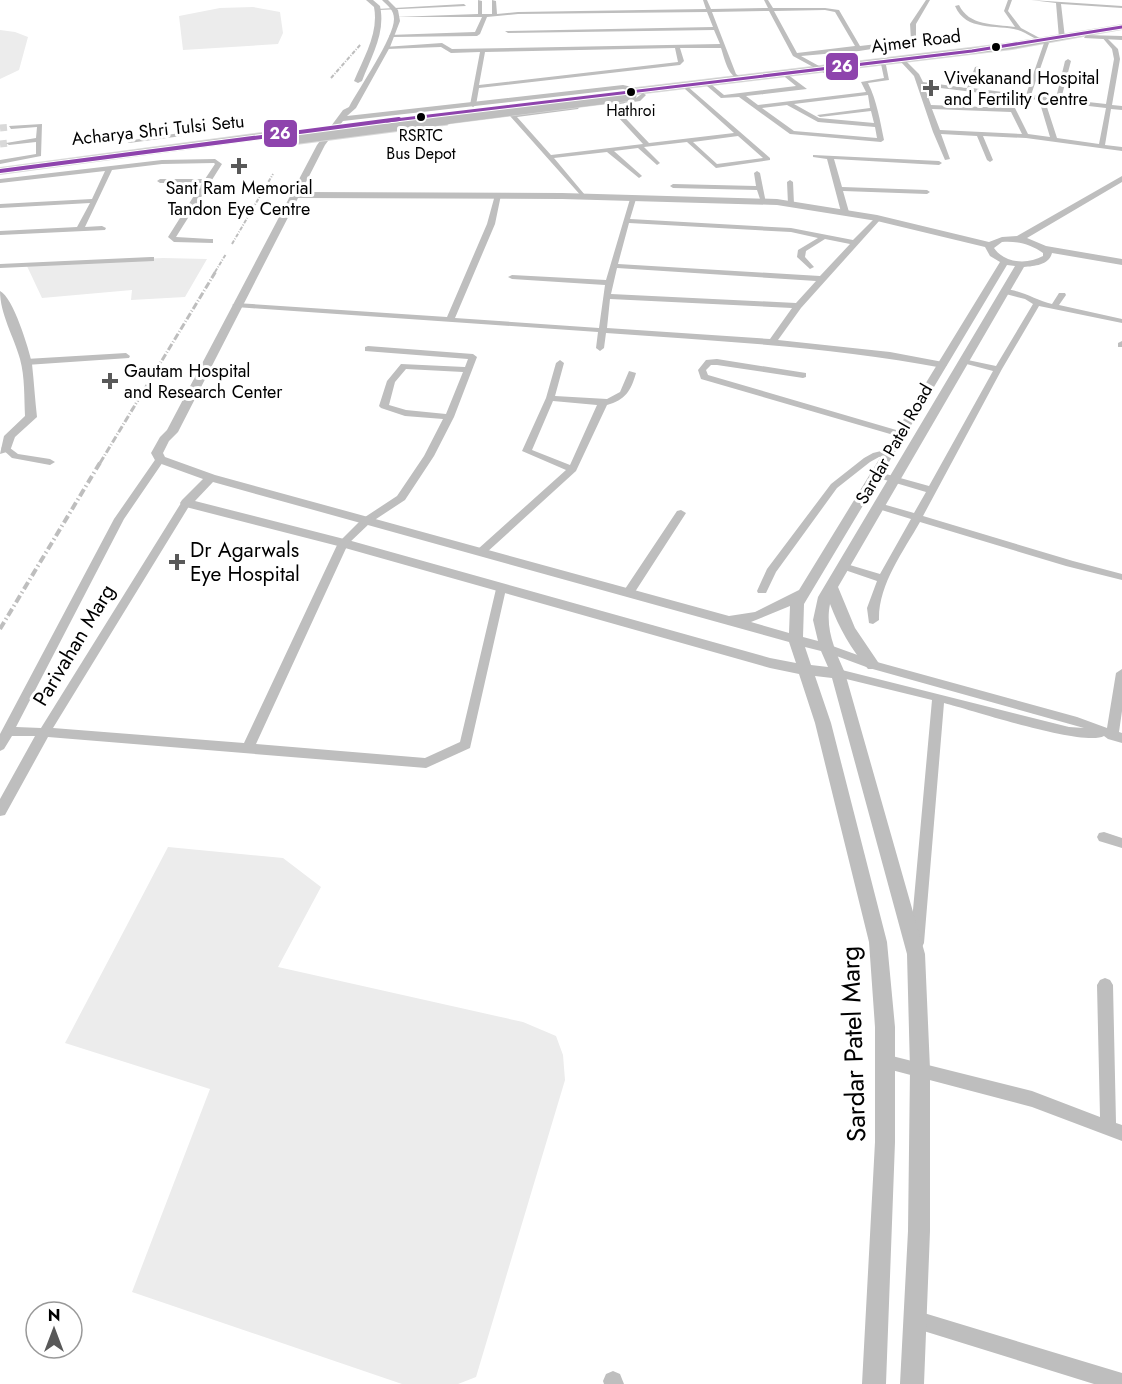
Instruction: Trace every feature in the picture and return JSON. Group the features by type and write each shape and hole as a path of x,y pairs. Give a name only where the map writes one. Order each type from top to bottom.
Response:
{"highway":[{"name":"Ajmer Road","path":"636,93 740,79 904,62 1122,29"},
{"name":"Ajmer Road","path":"636,93 710,86 1086,37 1122,29"},
{"name":"Acharya Shri Tulsi Setu","path":"1,172 636,93"},
{"name":"Acharya Shri Tulsi Setu","path":"1,172 129,145 276,138"}],"street":[{"path":"343,116 344,109 379,32 381,21 379,9 369,0"},
{"path":"160,459 168,453 174,439 172,432 321,145 359,98 370,74 387,47 397,17 393,8 385,0"},
{"path":"494,0 495,15"},
{"path":"639,0 662,0"},
{"path":"705,0 734,75 740,79"},
{"path":"766,0 795,55 824,70"},
{"path":"795,55 915,41 914,24 928,0"},
{"path":"1010,0 1007,14 1019,29"},
{"path":"1033,0 1122,7"},
{"path":"392,35 477,34 482,16 480,1"},
{"path":"1058,2 1062,38"},
{"path":"379,9 464,3 466,16 462,34"},
{"path":"957,6 960,14 969,20 1019,29 1045,42 1028,96"},
{"path":"397,17 709,10 835,10 859,49"},
{"path":"507,50 509,14"},
{"path":"446,16 447,46 451,51 723,46"},
{"path":"427,35 428,17"},
{"path":"508,31 716,28"},
{"path":"1086,37 1122,38"},
{"path":"1102,146 1113,77 1120,60 1112,46 1103,37"},
{"path":"387,47 447,46"},
{"path":"1112,46 1122,46"},
{"path":"477,87 680,63 677,47"},
{"path":"609,48 611,59"},
{"path":"473,105 483,50"},
{"path":"1058,100 1068,60"},
{"path":"904,62 917,75 921,84 947,159"},
{"path":"616,64 621,69"},
{"path":"741,95 792,133 881,140 870,93 864,82 887,80 883,64"},
{"path":"969,89 978,67"},
{"path":"787,76 819,99"},
{"path":"1113,77 1122,78"},
{"path":"921,84 1122,108"},
{"path":"710,86 723,97 801,87"},
{"path":"343,116 423,111 623,87 636,93 638,100 513,116 583,196"},
{"path":"687,88 768,159 716,166 688,140"},
{"path":"758,107 870,93"},
{"path":"1005,93 1026,136"},
{"path":"1041,98 1054,139"},
{"path":"608,103 647,145"},
{"path":"788,103 818,120 878,125"},
{"path":"928,107 1014,110"},
{"path":"810,116 874,109"},
{"path":"1,172 38,156 40,125 11,127"},
{"path":"153,132 130,133 128,135 129,145 180,135"},
{"path":"936,132 1026,136 1122,149"},
{"path":"550,157 740,134"},
{"path":"979,134 990,160"},
{"path":"9,143 39,140"},
{"path":"639,146 657,163"},
{"path":"609,150 639,176"},
{"path":"815,156 939,163"},
{"path":"830,157 845,212"},
{"path":"1,172 109,168 162,162 218,162 219,164 172,237 174,240 210,241"},
{"path":"80,229 109,168"},
{"path":"758,173 764,202"},
{"path":"1024,240 1122,179"},
{"path":"160,181 207,181"},
{"path":"790,182 791,204"},
{"path":"673,186 760,188"},
{"path":"1024,240 1122,186"},
{"path":"840,189 927,192"},
{"path":"296,195 583,196 791,204 877,218 990,245 1000,240 1024,240 1047,251 1122,263"},
{"path":"450,319 490,224 498,195"},
{"path":"600,348 610,282 633,199"},
{"path":"0,206 95,201"},
{"path":"772,342 798,306 877,218"},
{"path":"626,221 791,230 855,243"},
{"path":"0,233 102,228"},
{"path":"810,267 801,257 802,250 824,237"},
{"path":"990,245 990,251 1005,261 1022,264 1042,261 1047,257 1047,251"},
{"path":"0,266 151,259"},
{"name":"Sardar Patel Road","path":"796,641 797,604 803,593 1005,261"},
{"name":"Sardar Patel Road","path":"912,1384 919,1231 920,1069 916,954 838,673 826,648 820,621 825,597 831,586 1022,264"},
{"path":"614,266 824,279"},
{"path":"512,277 610,282"},
{"path":"1005,291 1122,320"},
{"path":"0,294 12,318 26,362 30,417 10,436 3,449 15,456 50,462"},
{"path":"1056,304 1062,295"},
{"path":"607,296 798,306"},
{"path":"1028,297 1037,303 1122,320"},
{"path":"873,620 873,608 883,579 998,369 1037,303"},
{"path":"236,305 604,328 772,342 890,355 943,365"},
{"path":"248,748 343,543 366,520 400,498 429,456 449,417 473,357 368,349"},
{"path":"26,362 126,356"},
{"path":"803,375 717,362 709,362 702,370 704,376 900,434"},
{"path":"963,362 998,369"},
{"path":"560,363 550,398 527,451 573,469"},
{"path":"449,417 405,413 384,406 392,381 404,366 468,370"},
{"path":"550,398 603,403 617,400 626,393 632,373"},
{"path":"482,551 573,469 603,403"},
{"path":"762,591 771,571 834,486 876,455 887,456 903,464"},
{"path":"160,459 211,478 482,551 705,616 826,648 873,665 1077,721 1117,737"},
{"name":"Parivahan Marg","path":"0,746 119,519 160,459"},
{"path":"875,474 931,490"},
{"path":"186,503 211,478"},
{"path":"186,503 343,543 770,663 805,670 838,673 1070,732 1117,737"},
{"name":"Parivahan Marg","path":"0,811 44,734 186,503"},
{"path":"879,506 1070,564 1122,577"},
{"path":"629,592 681,513"},
{"path":"843,566 883,579"},
{"path":"831,586 841,619 860,651 873,665"},
{"path":"9,731 67,733 426,764 466,745 501,589"},
{"path":"705,616 741,621 803,593"},
{"name":"Sardar Patel Marg","path":"796,641 823,723 878,942 885,1027 885,1142 874,1384"},
{"path":"1117,737 1121,680"},
{"path":"916,954 938,697"},
{"path":"1104,837 1122,843"},
{"path":"885,1061 1032,1099 1115,1131 1105,985"},
{"path":"914,1319 1122,1383"}],"shaded area":[{"path":"253,7 280,12 283,33 278,44 183,50 179,16 220,8"},
{"path":"0,30 28,37 19,70 0,79"},
{"path":"163,258 207,259 185,297 131,300 132,290 42,298 26,264"},
{"path":"168,847 283,858 321,887 278,967 523,1022 556,1036 563,1055 565,1080 476,1377 458,1384 402,1384 132,1292 210,1089 65,1043"}],"tunnel":[{"path":"0,128 11,127"},
{"path":"0,144 9,143"}],"railway":[{"path":"331,78 361,44"},
{"path":"232,244 273,174"},
{"path":"215,272 226,254"},
{"path":"100,463 216,271"},
{"path":"0,629 101,461"}],"transit line":[{"name":"26","path":"0,171 277,134 972,51 1122,27"}],"place":[{"name":"Vivekanand Hospital and Fertility Centre","path":"931,88"},
{"name":"Hathroi","path":"631,92"},
{"name":"RSRTC Bus Depot","path":"421,117"},
{"name":"Sant Ram Memorial Tandon Eye Centre","path":"239,166"},
{"name":"Gautam Hospital and Research Center","path":"110,381"},
{"name":"Dr Agarwals Eye Hospital","path":"177,562"}]}
